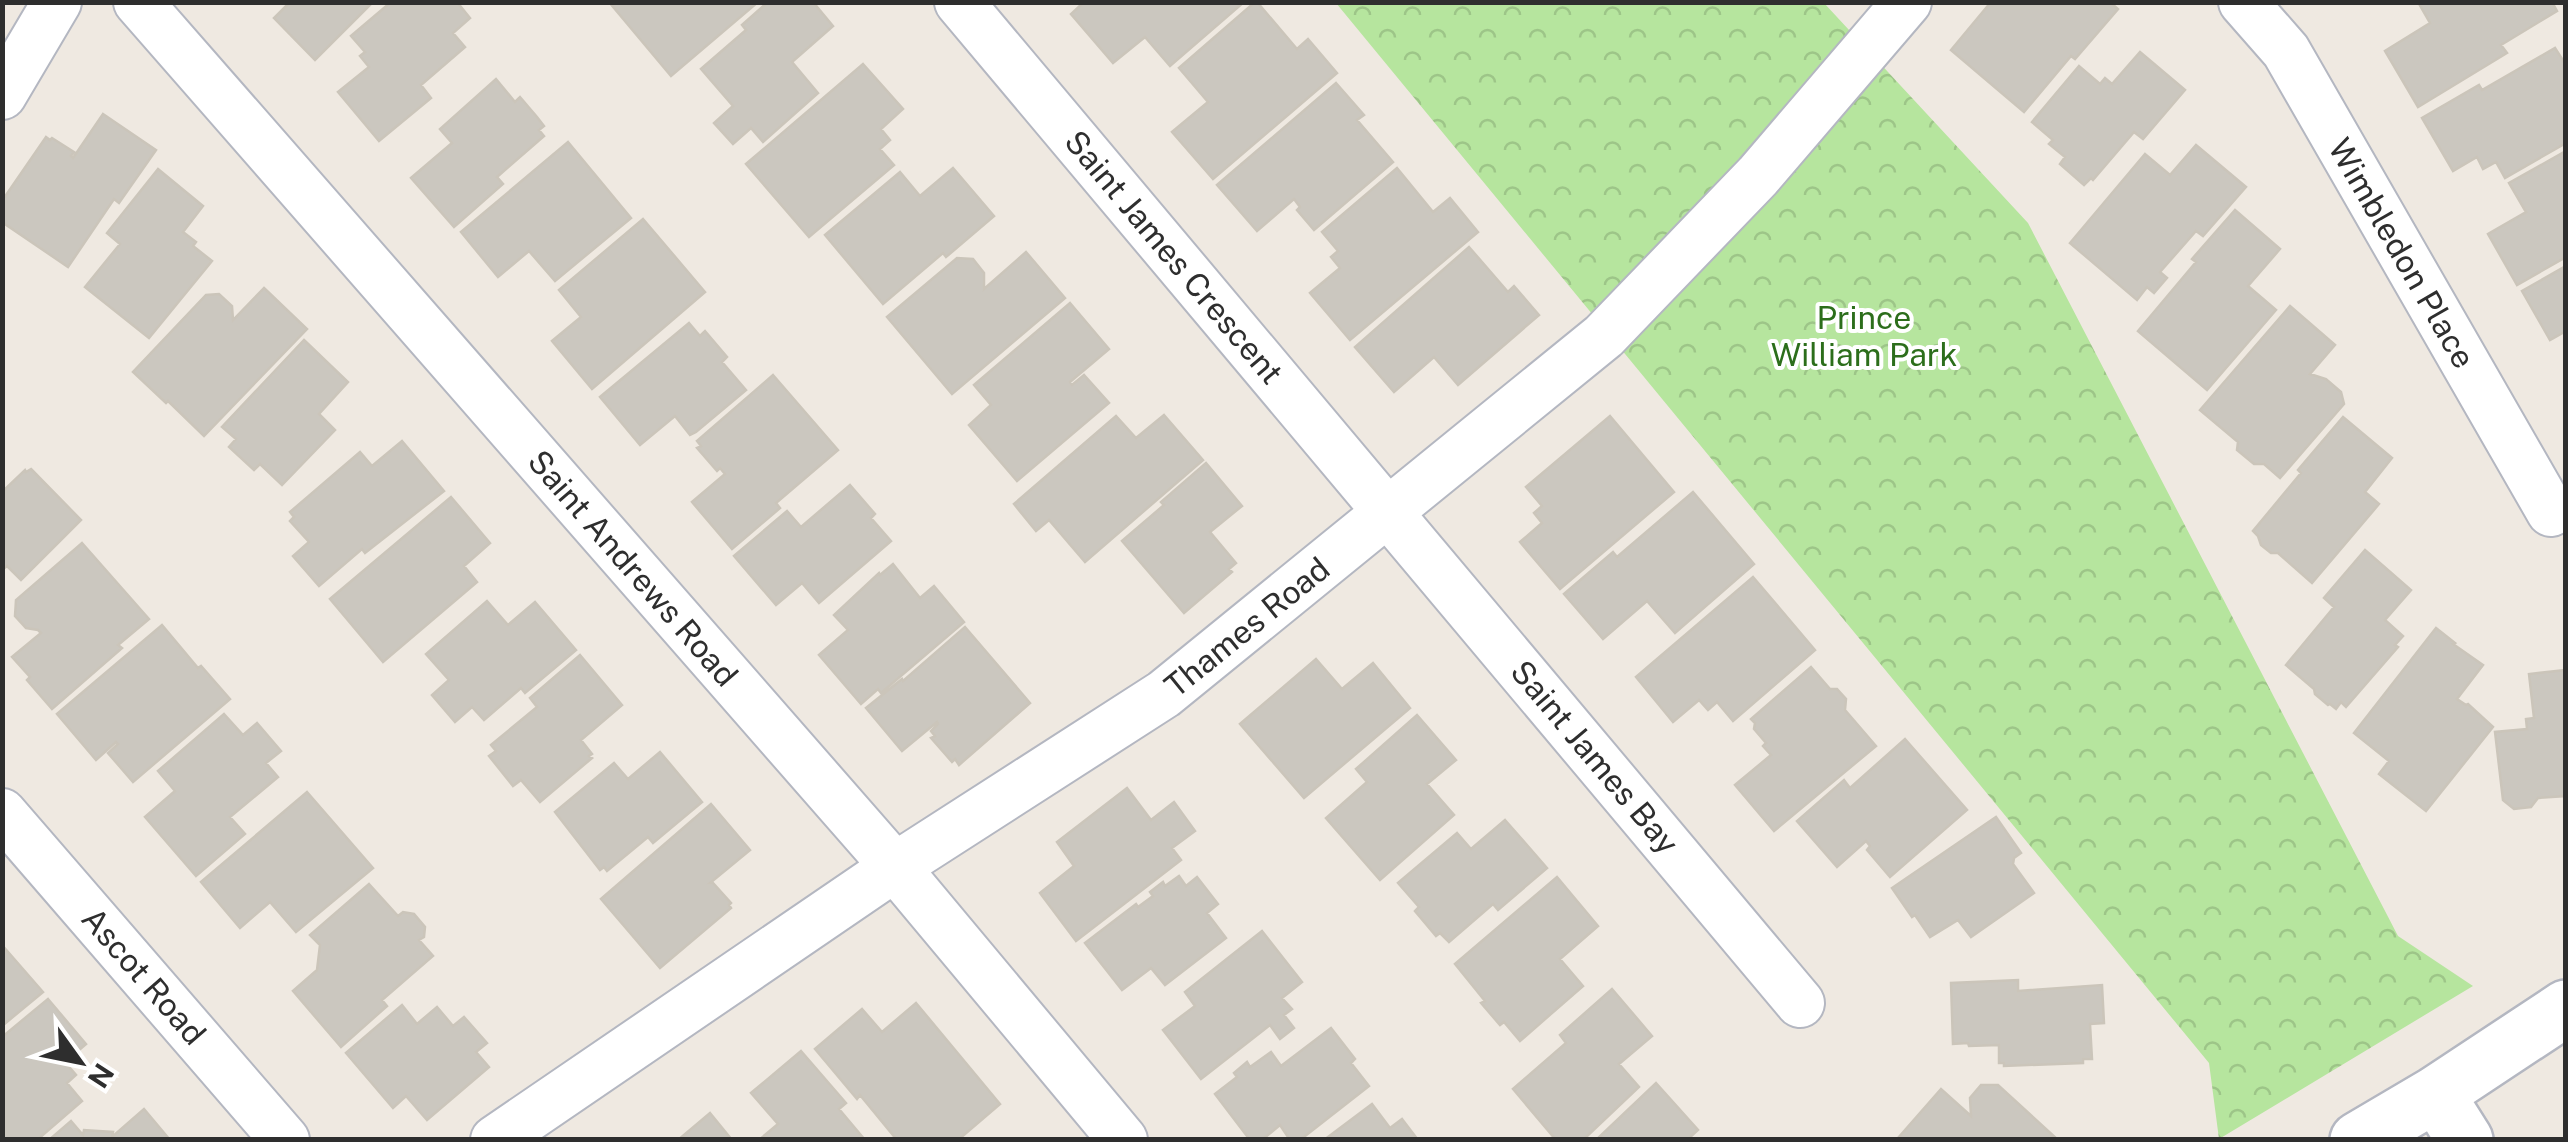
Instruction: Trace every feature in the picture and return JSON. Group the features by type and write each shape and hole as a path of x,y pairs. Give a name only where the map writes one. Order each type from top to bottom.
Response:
{"street":[{"path":"2,95 57,2"},
{"name":"Saint Andrews Road","path":"138,2 894,867 1122,1140"},
{"name":"Saint James Crescent","path":"959,2 1389,512"},
{"name":"Thames Road","path":"495,1140 894,867 1164,694 1604,336 1758,176 1907,2"},
{"name":"Wimbledon Place","path":"2243,2 2286,51 2551,512"},
{"name":"Saint James Bay","path":"1389,512 1800,1002"},
{"name":"Ascot Road","path":"2,813 285,1140"},
{"path":"2358,1140 2566,1008"},
{"path":"2436,1094 2465,1140"}],"green space":[{"name":"Prince William Park","path":"1336,3 1824,3 2028,223 2398,936 2473,986 2219,1139 2209,1063"}],"building":[{"path":"290,2 373,2 315,60 274,18"},
{"path":"391,2 457,2 470,18 453,33 465,47 421,85 431,98 379,141 338,92 369,67 360,56 365,52 351,36"},
{"path":"609,2 758,2 671,76"},
{"path":"768,2 813,2 833,26 792,62 818,93 763,142 751,128 733,144 714,123 733,106 701,69 746,30 742,25"},
{"path":"1084,2 1244,2 1170,66 1145,37 1113,63 1071,14"},
{"path":"1255,2 1297,49 1308,39 1337,73 1213,179 1172,132 1208,102 1179,68"},
{"path":"1991,2 2110,2 2118,9 2075,59 2071,56 2024,112 1951,50"},
{"path":"2418,2 2552,2 2557,11 2501,45 2507,53 2418,107 2385,51 2430,23"},
{"path":"2555,48 2566,65 2566,143 2505,178 2496,162 2483,169 2477,157 2453,171 2422,118 2479,85 2482,90"},
{"path":"2140,52 2185,90 2143,139 2134,132 2093,180 2084,185 2060,164 2065,157 2032,122 2079,66 2100,84 2105,78 2112,84"},
{"path":"863,64 903,109 881,129 890,140 880,149 894,165 809,237 746,164"},
{"path":"496,79 515,102 520,97 537,117 544,126 539,130 544,136 497,177 503,184 454,227 411,178 452,143 440,129"},
{"path":"1336,83 1364,115 1357,120 1393,162 1314,230 1297,210 1300,207 1294,199 1257,231 1217,185"},
{"path":"103,114 156,150 119,203 114,199 68,267 2,222 2,201 46,137 74,152 73,158"},
{"path":"568,142 631,218 555,281 529,251 498,277 461,232"},
{"path":"2196,145 2246,187 2203,236 2196,231 2160,272 2167,278 2154,293 2147,287 2137,300 2070,243 2145,154 2170,175"},
{"path":"2566,151 2566,257 2517,285 2488,234 2526,212 2509,183"},
{"path":"953,168 994,216 883,304 825,235 900,172 920,196"},
{"path":"1397,168 1433,212 1450,198 1478,232 1350,340 1310,293 1340,268 1331,257 1338,251 1322,232"},
{"path":"158,169 203,206 183,232 212,261 149,338 85,287 120,244 107,233"},
{"path":"2235,210 2280,249 2248,286 2276,310 2207,390 2138,331"},
{"path":"643,219 705,292 592,389 552,341 581,317 559,290"},
{"path":"1469,247 1508,292 1514,286 1539,315 1458,385 1434,357 1394,392 1355,347"},
{"path":"1026,252 1065,298 952,394 887,317 957,258 973,259 984,273 984,289"},
{"path":"2566,266 2566,331 2550,340 2522,291"},
{"path":"264,288 307,329 204,436 133,372 206,295 219,294 232,306 233,320"},
{"path":"1070,303 1109,349 1070,382 1072,385 1084,375 1109,403 1017,481 969,425 991,405 974,385"},
{"path":"2290,306 2335,345 2310,374 2326,379 2341,392 2344,404 2280,478 2264,464 2254,464 2237,450 2238,442 2200,410"},
{"path":"689,323 700,336 705,331 727,357 722,362 746,390 696,432 690,435 675,416 640,445 600,397"},
{"path":"304,340 348,382 319,414 335,430 282,485 260,464 254,470 229,447 236,439 222,427"},
{"path":"773,375 838,450 776,503 780,508 732,549 692,502 725,474 720,468 717,471 697,448 701,446 697,441"},
{"path":"1164,415 1203,460 1085,562 1049,520 1036,531 1014,504 1116,416 1136,438"},
{"path":"1610,416 1674,492 1560,589 1520,542 1542,523 1534,513 1542,506 1526,487"},
{"path":"2343,417 2392,458 2365,492 2379,504 2312,583 2278,553 2261,545 2253,531"},
{"path":"402,441 444,491 365,553 362,549 319,586 293,556 309,542 290,521 294,517 290,512 360,452 372,466"},
{"path":"1206,463 1242,506 1210,532 1236,563 1229,569 1232,572 1184,613 1122,541"},
{"path":"31,469 81,520 21,580 7,566 2,570 2,492"},
{"path":"850,485 875,514 871,518 891,541 819,603 802,583 776,605 734,556 787,511 801,527"},
{"path":"1693,492 1754,564 1675,633 1647,601 1603,639 1564,594 1613,552 1617,557"},
{"path":"451,497 490,543 464,566 477,582 383,662 330,599"},
{"path":"82,543 149,619 52,709 12,657 41,633 26,628 15,616 16,600"},
{"path":"2365,550 2411,590 2385,620 2403,636 2346,707 2341,702 2336,709 2286,665 2334,607 2324,598"},
{"path":"893,564 920,598 934,586 964,622 881,693 878,689 861,704 819,655 848,630 834,615"},
{"path":"1753,577 1815,650 1733,721 1717,702 1708,710 1699,700 1673,722 1636,677"},
{"path":"487,601 508,625 535,602 576,650 525,693 521,688 484,720 472,707 455,722 432,695 449,680 426,654"},
{"path":"162,625 230,699 133,782 108,753 116,742 96,760 57,714"},
{"path":"965,627 1030,703 959,765 931,738 935,736 931,731 937,722 902,751 866,708"},
{"path":"2436,628 2483,665 2457,699 2493,727 2426,811 2379,774 2389,761 2354,733"},
{"path":"580,655 622,705 581,740 592,758 540,802 521,780 513,786 489,756 496,751 491,745 537,707 530,698"},
{"path":"1316,659 1342,689 1373,663 1410,708 1304,798 1240,724"},
{"path":"1811,667 1830,689 1837,689 1846,699 1845,710 1876,746 1774,831 1735,785 1771,755 1751,719"},
{"path":"2566,670 2566,796 2538,798 2531,807 2514,809 2503,800 2495,732 2527,729 2526,719 2534,718 2529,674"},
{"path":"224,714 243,735 257,723 281,751 266,763 278,777 230,817 245,834 196,876 145,817 175,791 158,771"},
{"path":"1417,715 1456,760 1427,784 1454,815 1380,880 1326,818 1367,782 1356,769"},
{"path":"1905,739 1967,810 1890,877 1867,850 1870,846 1866,841 1837,867 1797,821 1844,780 1850,788"},
{"path":"660,752 702,802 653,843 648,837 607,871 604,867 600,870 555,812 614,763 628,779"},
{"path":"1127,788 1151,820 1174,802 1195,831 1172,848 1181,860 1076,941 1040,893 1074,866 1057,842"},
{"path":"307,792 373,868 296,932 270,902 240,928 201,882"},
{"path":"711,804 750,850 710,883 731,903 731,908 660,968 601,899"},
{"path":"1996,817 2021,853 2013,864 2034,893 1971,937 1958,920 1930,937 1892,888"},
{"path":"1505,820 1547,868 1498,910 1493,904 1449,942 1440,933 1436,936 1415,911 1419,907 1398,883 1457,833 1471,849"},
{"path":"1179,876 1186,886 1197,877 1218,904 1207,913 1226,938 1165,985 1151,968 1122,990 1085,943 1136,904 1138,907 1153,896 1150,892 1163,882 1165,886"},
{"path":"1557,877 1598,926 1560,959 1583,986 1520,1041 1481,1003 1485,1001 1455,964"},
{"path":"369,884 398,916 403,912 414,914 425,927 424,937 419,940 433,956 382,1000 387,1006 341,1047 293,991 317,970 320,945 310,935"},
{"path":"1262,931 1302,982 1282,998 1292,1009 1284,1015 1294,1028 1280,1039 1270,1025 1201,1079 1163,1030 1195,1006 1185,992"},
{"path":"2,945 43,992 2,1026"},
{"path":"2018,980 2018,991 2102,985 2104,1023 2090,1024 2092,1059 2083,1059 2083,1063 2004,1066 1999,1063 1999,1045 1953,1044 1951,983"},
{"path":"1612,989 1652,1036 1619,1064 1639,1087 1583,1140 1556,1140 1513,1089 1566,1043 1560,1035"},
{"path":"48,999 86,1044 65,1062 76,1075 67,1083 82,1101 37,1140 2,1140 2,1037"},
{"path":"916,1003 1000,1104 958,1140 897,1140 815,1049 862,1009 882,1032"},
{"path":"402,1005 417,1024 437,1007 453,1026 464,1017 487,1043 476,1052 489,1067 427,1120 406,1096 393,1108 346,1053"},
{"path":"1331,1028 1355,1059 1351,1063 1369,1086 1300,1140 1290,1140 1280,1125 1262,1140 1250,1140 1215,1094 1237,1077 1234,1073 1247,1062 1250,1067 1271,1052 1281,1066"},
{"path":"801,1051 846,1103 839,1109 865,1140 759,1140 778,1124 751,1093"},
{"path":"1656,1083 1698,1130 1687,1140 1596,1140"},
{"path":"1981,1085 1998,1085 2058,1140 1898,1138 1941,1089 1971,1116 1970,1098"},
{"path":"1372,1104 1390,1128 1402,1119 1418,1140 1324,1140"},
{"path":"144,1109 170,1140 49,1140 71,1121 83,1135 84,1130 113,1132 112,1137"},
{"path":"710,1113 732,1140 678,1140"}]}
